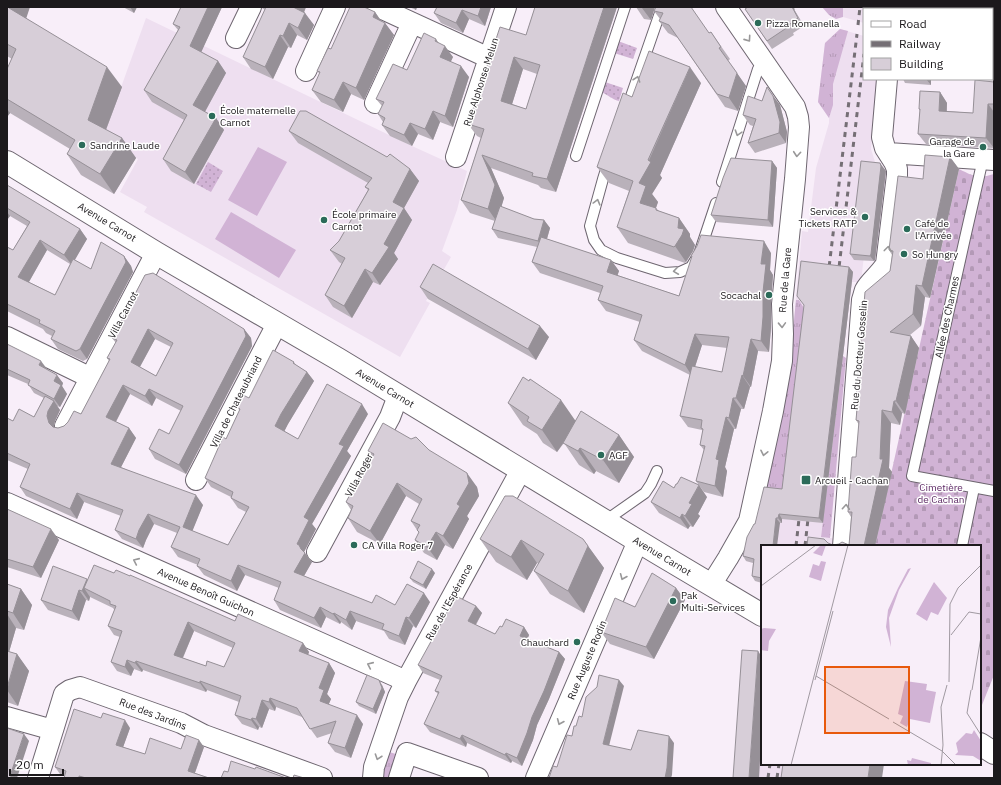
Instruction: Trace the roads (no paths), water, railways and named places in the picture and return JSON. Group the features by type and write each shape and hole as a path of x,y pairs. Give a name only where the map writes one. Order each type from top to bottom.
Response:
{"street":[{"path":"236,38 251,7"},
{"path":"306,71 335,7"},
{"path":"378,7 489,58"},
{"name":"Rue Alphonse Melun","path":"456,157 506,7"},
{"name":"Rue de la Gare","path":"710,584 728,558 749,521 773,411 782,361 782,304 799,127 795,107 726,7"},
{"path":"375,103 412,23"},
{"name":"Rue du Docteur Gosselin","path":"843,545 862,300 865,290 882,271 886,264 897,175 897,169 885,148 882,137 887,80"},
{"path":"888,153 989,160"},
{"name":"Avenue Carnot","path":"7,162 156,253 398,396 761,614"},
{"name":"Villa Carnot","path":"65,426 156,253"},
{"name":"Villa de Chateaubriand","path":"196,480 276,324"},
{"path":"7,337 91,378"},
{"name":"Villa Roger","path":"318,552 390,417 398,396"},
{"name":"Rue de l'Espérance","path":"373,778 374,767 398,697 521,470"},
{"name":"Avenue Benoît Guichon","path":"7,503 406,681"},
{"name":"Rue Auguste Rodin","path":"536,778 638,541"},
{"name":"Rue des Jardins","path":"38,778 64,694 70,690 80,687 182,723 204,735 322,778"},
{"path":"7,717 53,730"},
{"path":"384,738 398,742 407,753 478,778"},
{"path":"981,745 994,753"},
{"path":"399,778 407,753"}],"lane":[{"path":"576,156 625,7"},
{"path":"623,119 662,7"},
{"path":"610,157 590,226 594,240 601,250 617,258 665,273 680,272 691,267 700,254 758,70"},
{"name":"Allée des Charmes","path":"974,488 912,476 965,238 989,160"},
{"path":"605,521 645,493 657,471"},
{"path":"962,545 974,488 994,491"}],"railway":[{"path":"858,25 860,7"},
{"path":"828,276 857,34"},
{"path":"838,276 863,63"},
{"path":"796,545 800,510"},
{"path":"805,545 809,510"},
{"path":"768,778 770,765"},
{"path":"777,778 779,765"}],"place":[{"name":"Pizza Romanella","path":"758,23"},
{"name":"École maternelle Carnot","path":"212,116"},
{"name":"Sandrine Laude","path":"82,145"},
{"name":"Garage de la Gare","path":"983,147"},
{"name":"Services & Tickets RATP","path":"865,217"},
{"name":"École primaire Carnot","path":"324,220"},
{"name":"Café de l'Arrivée","path":"907,229"},
{"name":"So Hungry","path":"904,254"},
{"name":"Socachal","path":"769,295"},
{"name":"AGF","path":"601,455"},
{"name":"Arcueil - Cachan","path":"806,480"},
{"name":"CA Villa Roger 7","path":"354,545"},
{"name":"Pak Multi-Services","path":"673,601"},
{"name":"Chauchard","path":"577,642"}],"park label":[{"name":"Cimetière de Cachan","path":"941,492"}]}
